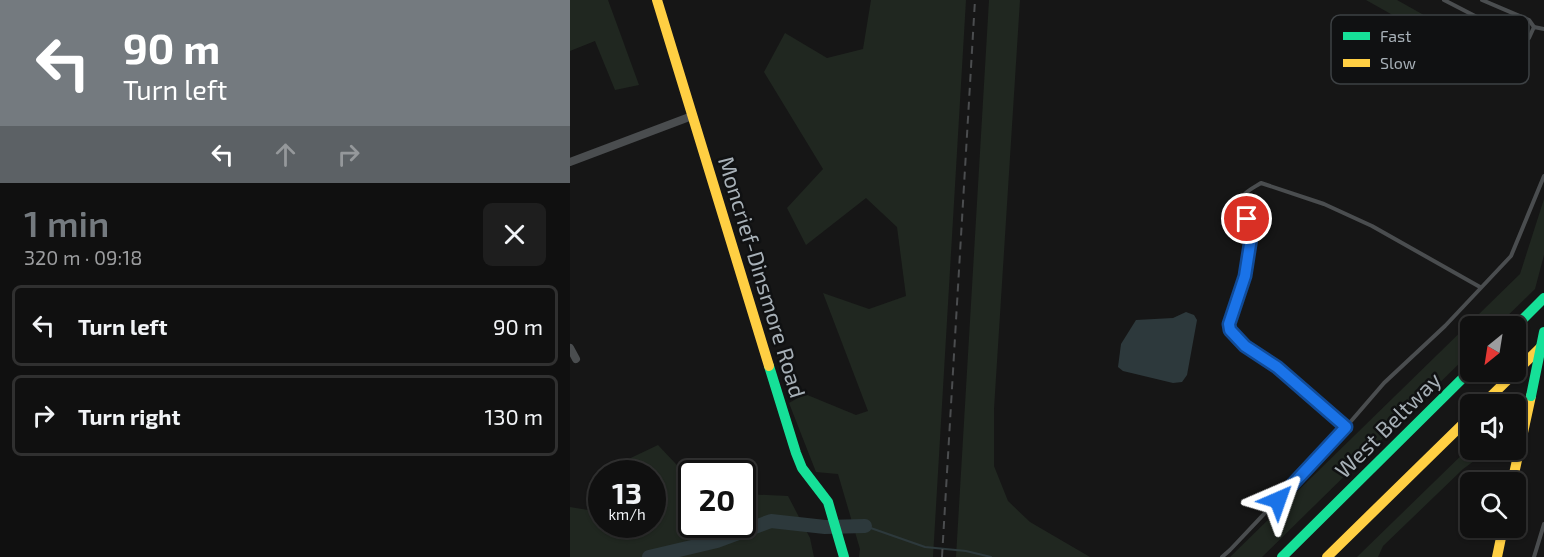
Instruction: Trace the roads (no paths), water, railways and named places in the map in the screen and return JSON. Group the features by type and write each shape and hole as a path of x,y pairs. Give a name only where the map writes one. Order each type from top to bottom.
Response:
{"main road":[{"name":"Moncrief-Dinsmore Road","path":"657,0 796,453 802,468 823,494 832,511 843,552"},
{"path":"1526,316 1544,298"},
{"path":"1514,472 1544,332"},
{"path":"1493,394 1544,344"},
{"name":"West Beltway","path":"1281,557 1460,381"},
{"path":"1327,557 1460,427"},
{"path":"1497,557 1501,538"}],"street":[{"path":"570,162 692,116"},
{"path":"570,348 576,359"}],"lane":[{"path":"1444,0 1473,15"},
{"path":"1482,0 1517,15"},
{"path":"1529,20 1534,27 1544,29"},
{"path":"1529,36 1534,27"},
{"path":"1222,557 1346,427 1384,383 1445,326 1511,256 1544,176"},
{"path":"1346,427 1277,367 1245,346 1230,330 1229,324 1245,276 1253,225 1243,216 1239,206 1242,195 1249,188 1261,183 1324,204 1372,226 1480,287"},
{"path":"1534,557 1544,524"}],"waterway":[{"path":"649,557 717,541 771,521 825,527 865,526"},
{"path":"865,526 925,547 966,551 991,557"}],"railway":[{"path":"942,557 975,0"}]}
